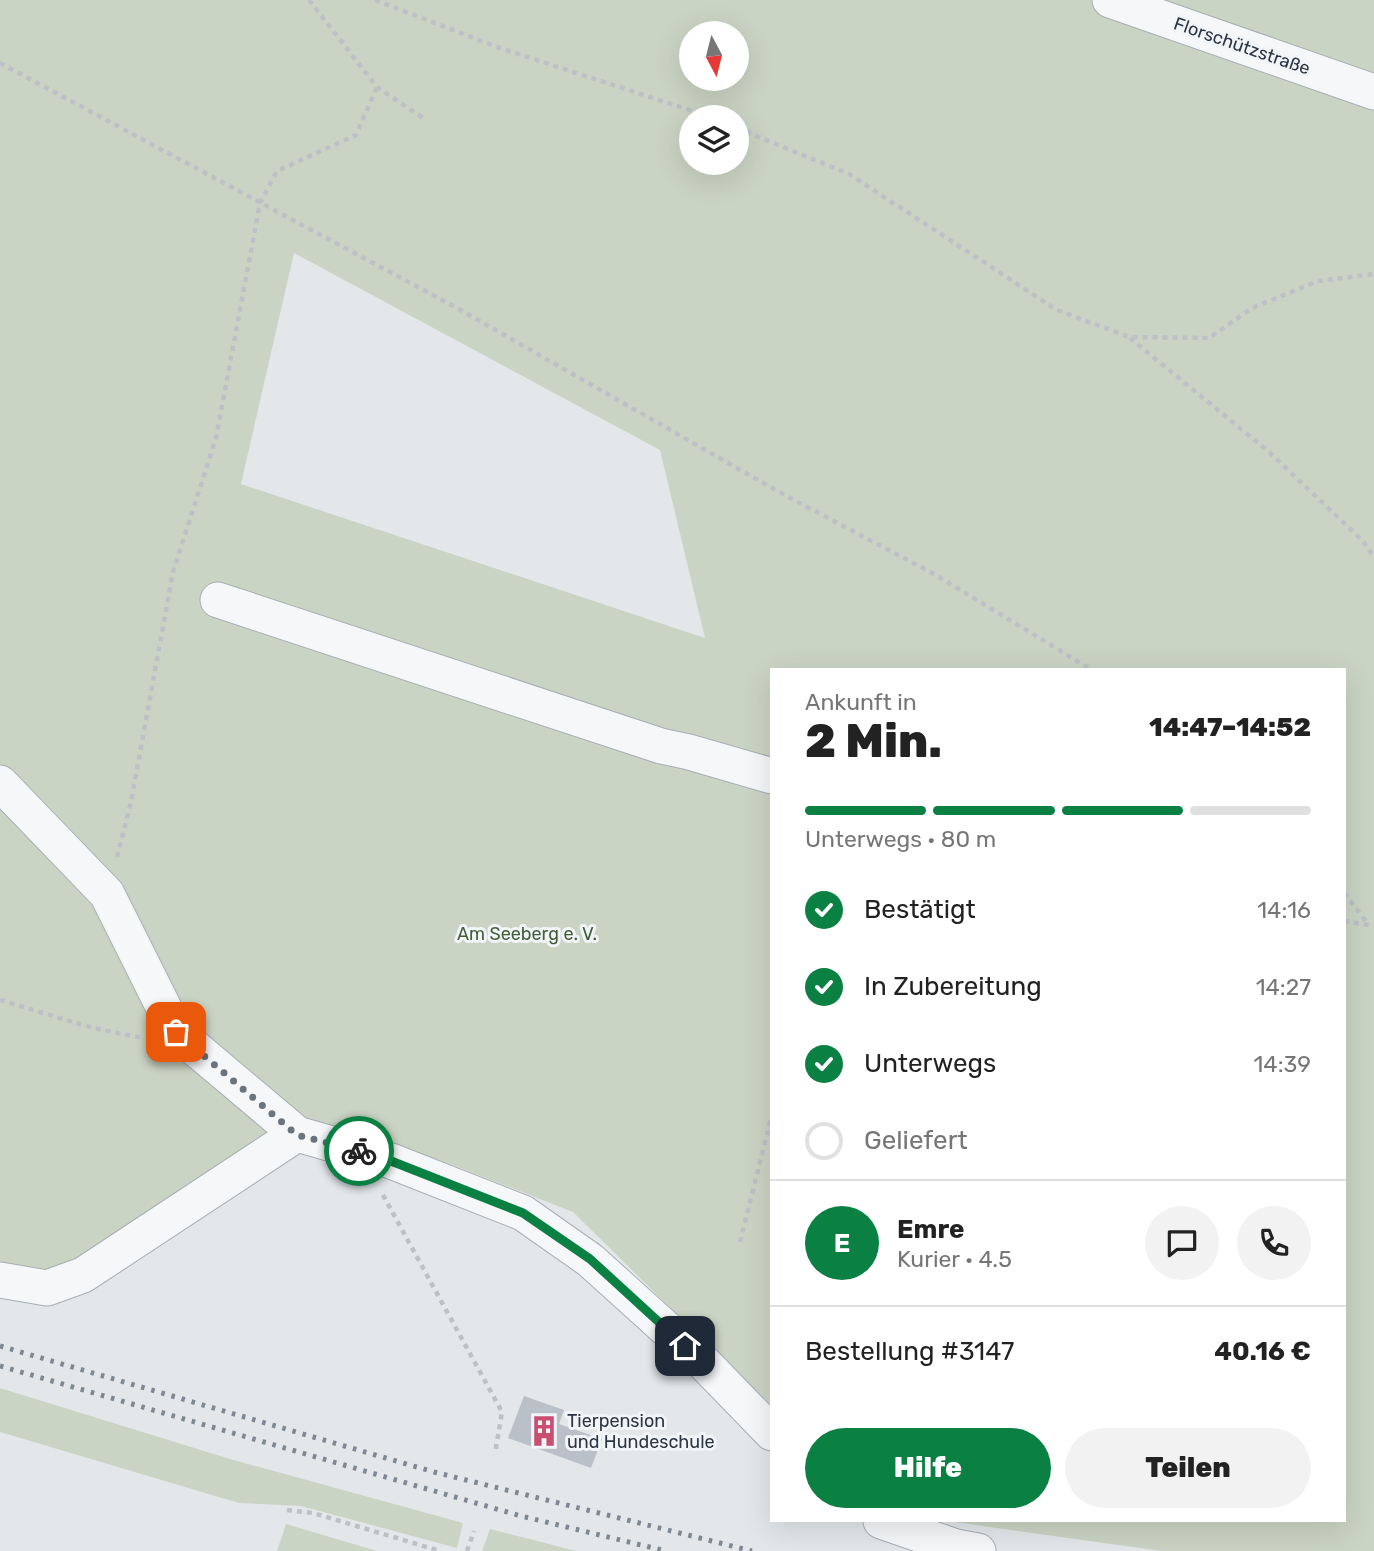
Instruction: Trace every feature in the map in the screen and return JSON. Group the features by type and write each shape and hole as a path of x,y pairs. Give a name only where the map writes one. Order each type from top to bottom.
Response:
{"lane":[{"name":"Florschützstraße","path":"1110,0 1374,92"},
{"path":"218,600 662,746 770,775"},
{"path":"0,783 107,894 176,1032 297,1135 391,1161 523,1213 590,1259 704,1363 770,1431"},
{"path":"0,1280 47,1288 83,1275 297,1135"},
{"path":"884,1522 956,1547 978,1551"}],"path":[{"path":"309,0 377,87 423,118"},
{"path":"375,0 497,47 679,107"},
{"path":"0,63 457,308 779,492 934,574 1089,668"},
{"path":"107,894 131,803 173,572 216,439 260,203 278,171 356,135 377,87"},
{"path":"749,133 849,174 1057,310 1129,337 1269,452 1363,541 1374,558"},
{"path":"1129,337 1209,338 1252,307 1318,281 1374,274"},
{"path":"1346,895 1371,925"},
{"path":"1346,921 1371,925"},
{"path":"0,1000 93,1028 145,1038"},
{"path":"740,1242 770,1122"},
{"path":"359,1151 502,1412 495,1454"},
{"path":"287,1510 313,1513 440,1551"},
{"path":"467,1551 474,1531"}],"green space":[{"name":"Am Seeberg e. V.","path":"0,0 1374,0 1374,1551 1161,1551 954,1522 1346,1522 1346,668 770,668 770,1406 573,1212 445,1162 300,1118 48,1286 0,1270","holes":["294,253 660,450 705,638 241,484"]},
{"path":"0,1388 230,1459 463,1523 457,1548 301,1506 239,1503 0,1432"},
{"path":"286,1524 377,1551 277,1551"},
{"path":"490,1529 576,1551 482,1551"}],"building":[{"name":"Tierpension und Hundeschule","path":"524,1396 564,1410 559,1424 602,1439 591,1468 508,1438"}],"railway":[{"path":"0,1346 434,1472 752,1551"},
{"path":"0,1366 521,1516 666,1551"}],"way so far":[{"path":"176,1032 297,1135 359,1151"}],"place":[{"name":"Tierpension und Hundeschule","path":"544,1431"}],"route":[{"path":"359,1151 523,1213 590,1259 685,1346"}]}
